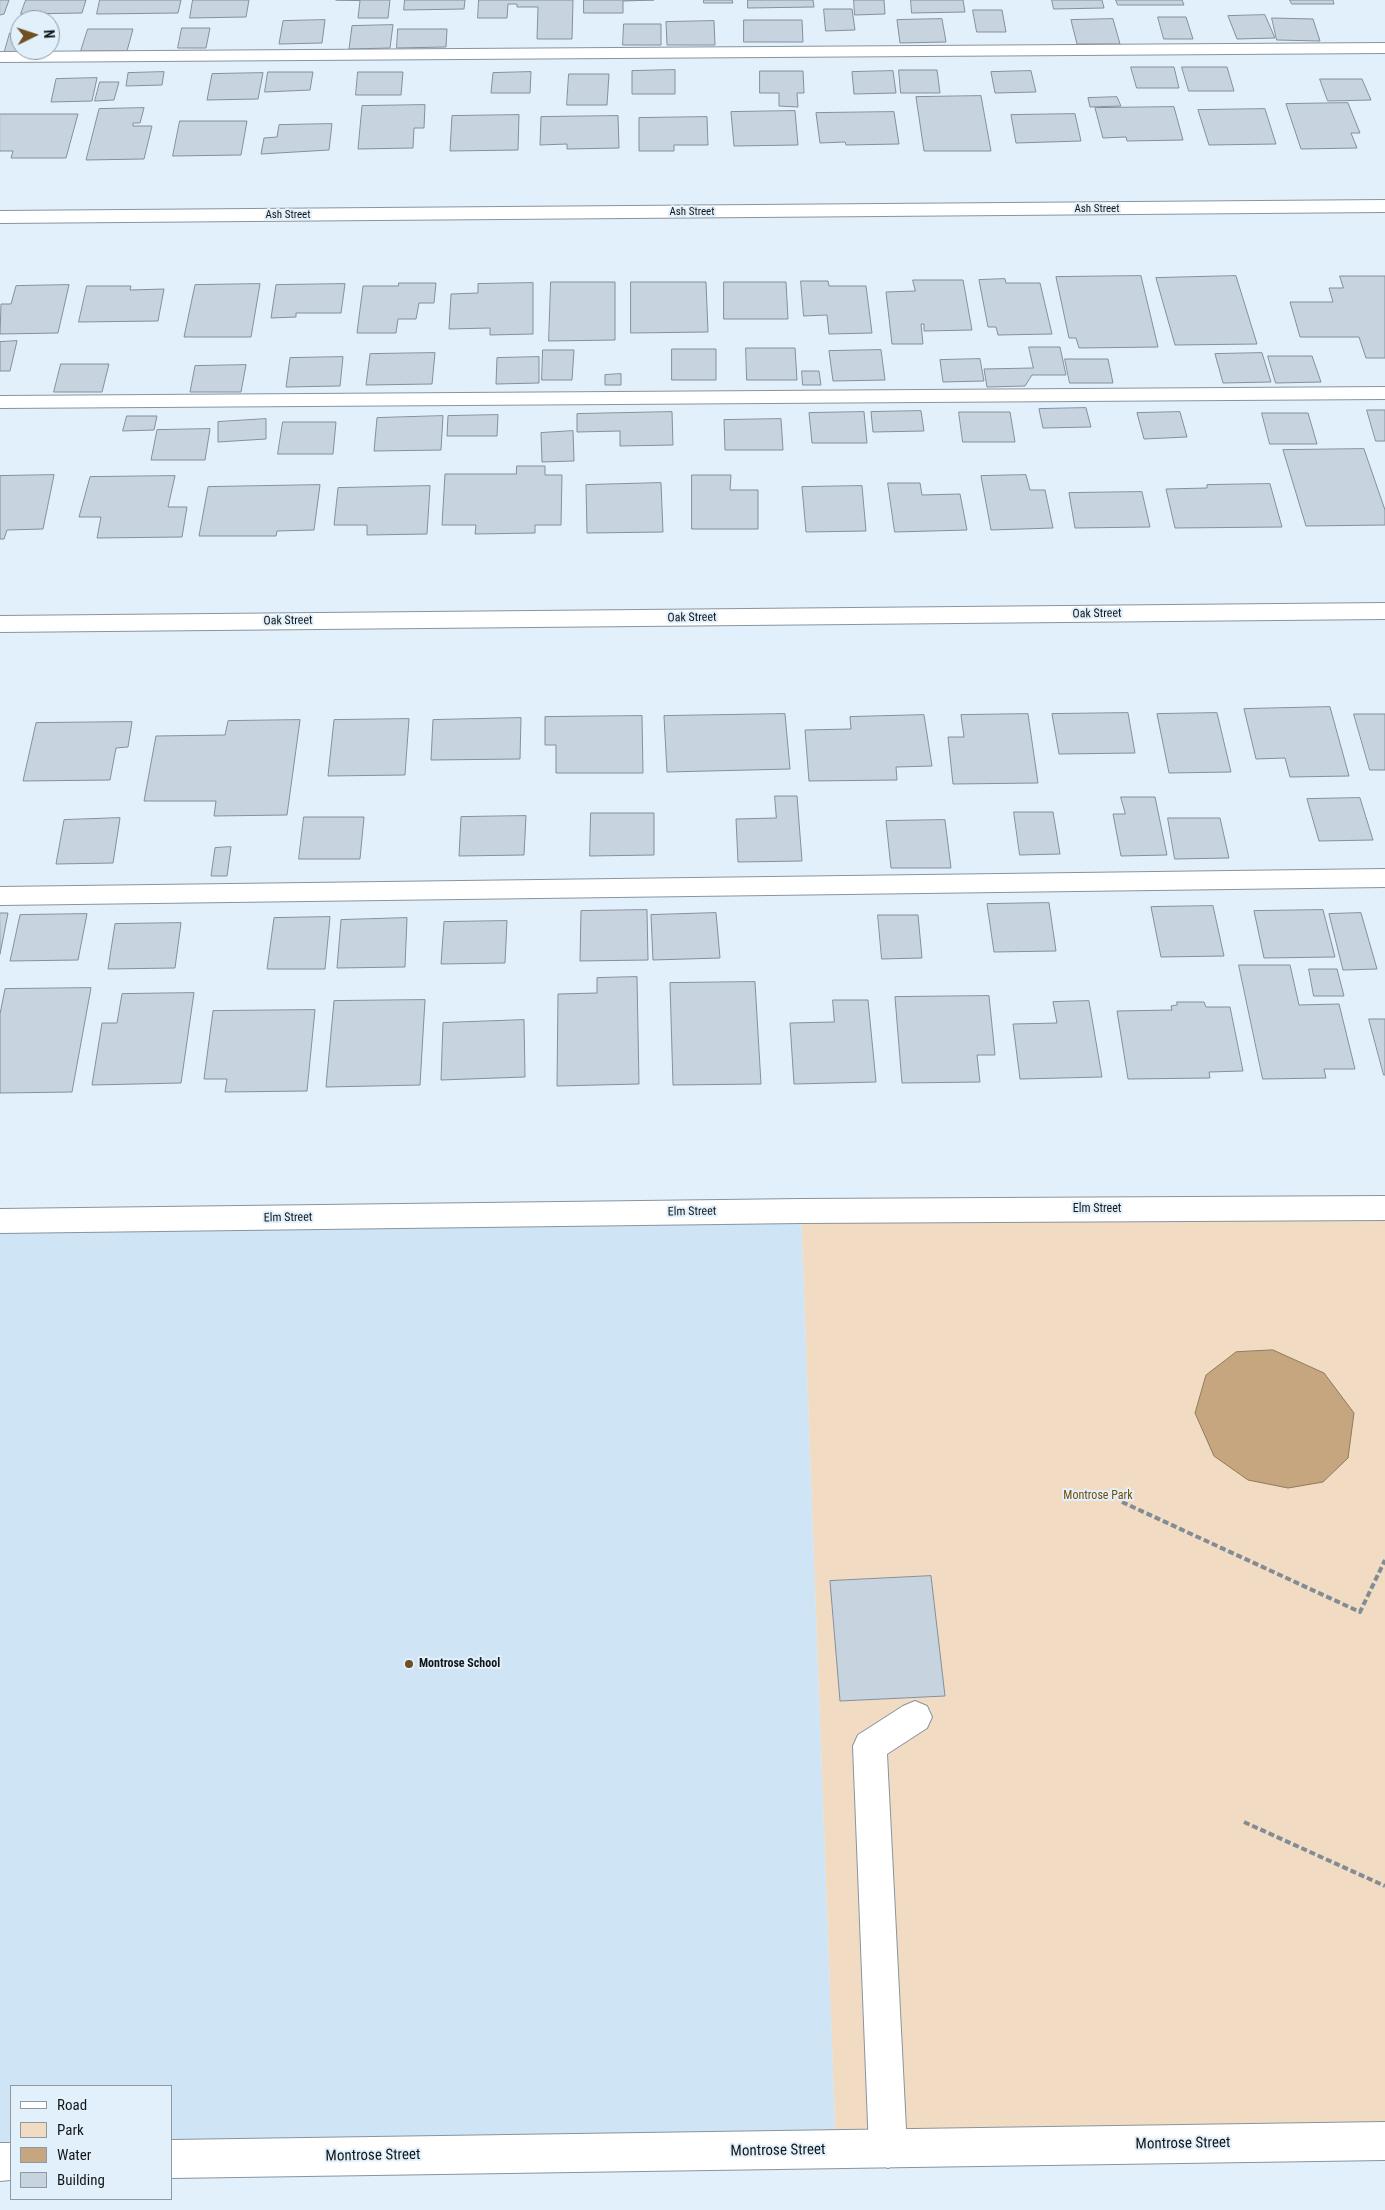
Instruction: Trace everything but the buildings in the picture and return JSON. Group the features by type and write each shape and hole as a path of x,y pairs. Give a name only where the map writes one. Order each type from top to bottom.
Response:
{"street":[{"path":"0,57 1385,48"},
{"name":"Ash Street","path":"0,217 1385,206"},
{"path":"0,402 1385,392"},
{"name":"Oak Street","path":"0,624 1385,611"},
{"path":"0,896 1385,878"},
{"name":"Elm Street","path":"0,1222 801,1211 1385,1208"},
{"path":"888,2149 870,1746 915,1717"},
{"name":"Montrose Street","path":"172,2159 1385,2141"}],"path":[{"path":"1122,1502 1360,1612 1385,1560"},
{"path":"1244,1822 1385,1886"}],"shaded area":[{"name":"Montrose School","path":"801,1211 836,2150 172,2159 172,2085 10,2085 10,2161 0,2162 0,1221"}],"green space":[{"name":"Montrose Park","path":"1385,1207 1385,2141 836,2150 801,1211"}],"water":[{"path":"1273,1350 1324,1373 1354,1413 1348,1458 1323,1482 1288,1488 1248,1480 1214,1456 1195,1413 1206,1375 1236,1352"}],"place":[{"name":"Montrose School","path":"409,1664"}]}
